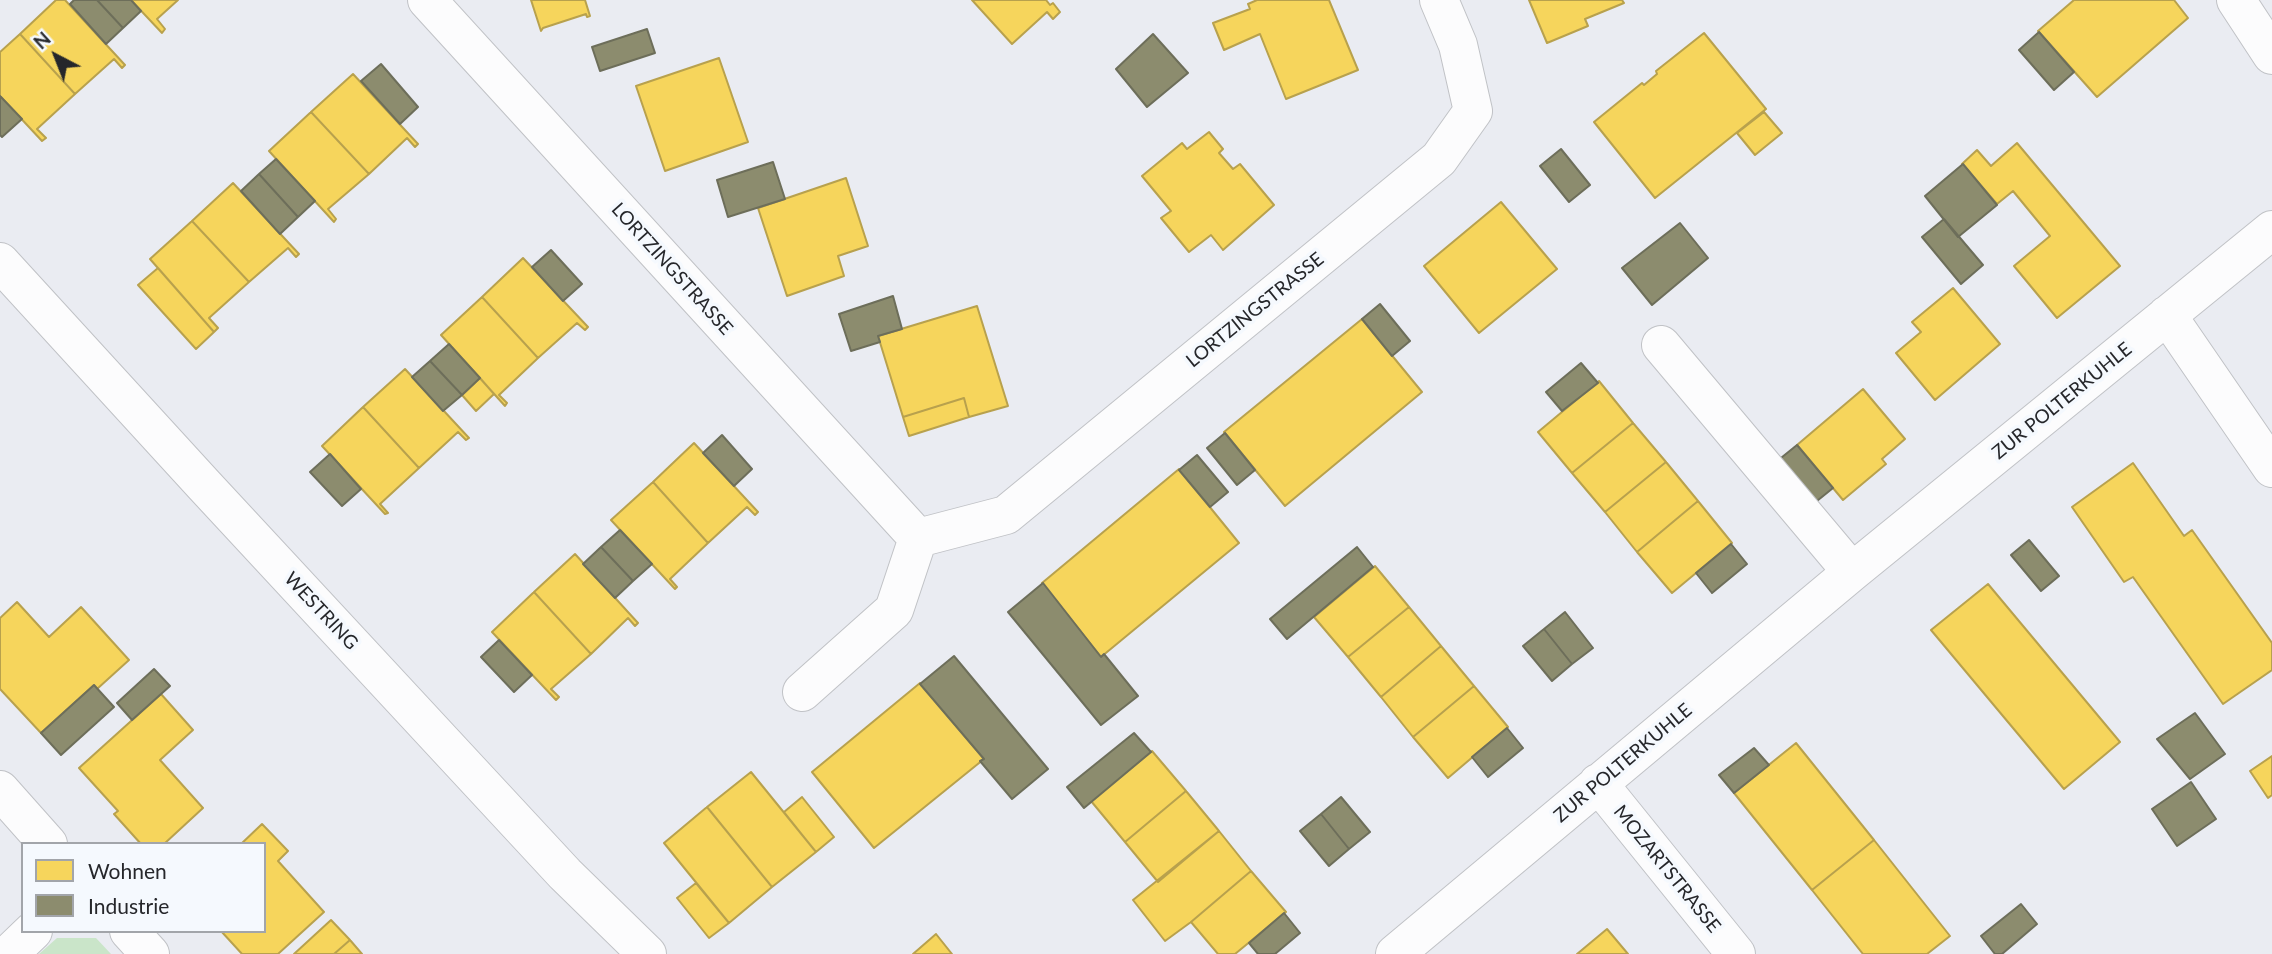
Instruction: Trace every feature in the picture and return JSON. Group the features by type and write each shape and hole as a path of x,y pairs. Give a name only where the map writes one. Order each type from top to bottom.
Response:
{"street":[{"name":"LORTZINGSTRASSE","path":"427,0 918,538 1006,515 1439,159 1473,111 1458,45 1439,0"},
{"path":"2236,0 2272,55"},
{"name":"ZUR POLTERKUHLE","path":"1395,954 1852,572 2272,230"},
{"name":"WESTRING","path":"0,262 565,874 647,954"},
{"path":"2168,315 2272,468"},
{"path":"1661,345 1852,572"},
{"path":"803,692 894,610 918,538"},
{"name":"MOZARTSTRASSE","path":"1598,783 1736,954"},
{"path":"0,790 46,842"},
{"path":"9,954 31,933"},
{"path":"131,933 150,954"}],"green space":[{"path":"57,938 96,938 111,954 39,954"}],"building: Wohnen":[{"path":"56,0 65,0 125,65 122,68 114,59 75,94 20,34"},
{"path":"131,0 178,0 157,19 165,29 162,33"},
{"path":"531,0 585,0 590,16 587,17 586,14 541,31"},
{"path":"972,0 1046,0 1050,5 1053,3 1060,12 1053,19 1047,12 1012,44"},
{"path":"1257,0 1329,0 1358,70 1286,99 1260,34 1224,50 1213,23 1250,9 1248,4"},
{"path":"1529,0 1622,0 1624,3 1585,19 1588,26 1547,43"},
{"path":"2074,0 2174,0 2188,18 2097,97 2038,31"},
{"path":"1704,33 1766,109 1655,198 1594,122 1642,83 1644,85 1657,74 1656,71"},
{"path":"20,34 75,94 37,129 46,138 42,141 0,96 0,52"},
{"path":"719,58 748,142 665,171 636,86"},
{"path":"353,74 418,144 415,147 407,138 369,174 311,112"},
{"path":"311,112 369,174 328,209 336,219 334,222 269,151"},
{"path":"1764,112 1782,133 1755,155 1737,133"},
{"path":"1209,132 1223,149 1219,153 1233,169 1240,164 1274,205 1223,250 1211,235 1189,252 1161,218 1171,211 1142,176 1182,143 1187,149"},
{"path":"2017,143 2120,266 2057,318 2014,266 2050,236 2013,191 1997,204 1962,164 1977,150 1991,166"},
{"path":"846,178 868,246 838,256 844,276 787,296 758,208"},
{"path":"233,183 299,254 296,257 288,248 249,282 192,221"},
{"path":"1501,202 1557,269 1479,333 1424,266"},
{"path":"192,221 249,282 209,318 218,328 214,332 150,259"},
{"path":"523,258 588,327 585,330 577,323 538,358 482,297"},
{"path":"158,268 214,332 196,349 138,285"},
{"path":"1953,288 2000,344 1935,400 1896,353 1921,332 1912,322"},
{"path":"482,297 538,358 499,395 507,403 505,406 441,335"},
{"path":"977,306 1008,406 969,417 964,398 903,417 878,336"},
{"path":"1362,319 1422,392 1285,506 1224,432"},
{"path":"405,369 469,438 466,440 458,432 419,468 363,407"},
{"path":"480,378 494,394 476,411 462,395"},
{"path":"1599,381 1633,423 1572,473 1538,432"},
{"path":"1863,389 1905,439 1882,459 1886,464 1843,500 1797,445"},
{"path":"964,398 969,417 909,436 903,417"},
{"path":"363,407 419,468 380,504 388,513 385,514 322,446"},
{"path":"1633,423 1666,462 1605,512 1572,473"},
{"path":"694,443 758,512 755,515 747,507 708,543 653,482"},
{"path":"1666,462 1698,501 1637,552 1605,512"},
{"path":"2133,463 2184,536 2192,530 2272,643 2272,670 2223,704 2133,577 2124,582 2072,507"},
{"path":"1179,469 1239,543 1101,657 1042,583"},
{"path":"653,482 708,543 670,579 677,587 675,589 611,520"},
{"path":"1698,501 1732,543 1672,593 1637,552"},
{"path":"575,554 638,623 635,626 628,618 591,654 534,592"},
{"path":"1375,566 1409,607 1348,657 1314,617"},
{"path":"1988,584 2120,742 2064,789 1931,630"},
{"path":"534,592 591,654 551,689 559,697 556,700 492,632"},
{"path":"17,602 49,637 81,607 129,660 97,689 94,685 41,733 0,689 0,618"},
{"path":"1409,607 1441,646 1381,697 1348,657"},
{"path":"1441,646 1474,686 1413,737 1381,697"},
{"path":"920,683 984,759 874,848 812,772"},
{"path":"1474,686 1508,727 1448,778 1413,737"},
{"path":"161,694 193,730 160,760 203,808 166,842 139,842 114,814 118,811 79,768"},
{"path":"1796,743 1874,840 1812,890 1734,793"},
{"path":"1152,751 1186,791 1125,842 1091,801"},
{"path":"2272,756 2272,795 2268,798 2250,771"},
{"path":"751,772 816,852 772,887 707,807"},
{"path":"1186,791 1219,831 1158,882 1125,842"},
{"path":"802,797 834,837 816,852 784,812"},
{"path":"707,807 772,887 729,923 664,843"},
{"path":"262,824 288,851 278,861 324,912 278,954 242,954 223,933 266,933 266,842 243,842"},
{"path":"1219,831 1251,871 1165,941 1133,900"},
{"path":"1874,840 1950,936 1927,954 1863,954 1812,890"},
{"path":"1251,871 1286,912 1235,954 1218,954 1191,922"},
{"path":"696,883 729,923 709,938 677,898"},
{"path":"331,920 350,940 334,954 294,954"},
{"path":"1607,929 1628,954 1577,954"},
{"path":"936,934 952,954 913,954"},
{"path":"350,940 362,954 334,954"}],"building: Industrie":[{"path":"74,0 97,0 123,28 106,44 70,4"},
{"path":"97,0 131,0 141,11 123,28"},
{"path":"647,29 655,53 600,71 592,47"},
{"path":"2039,32 2074,72 2054,90 2019,50"},
{"path":"1153,34 1188,73 1147,107 1116,69"},
{"path":"381,64 418,107 400,124 361,81"},
{"path":"0,96 22,119 2,137 0,135"},
{"path":"1561,149 1590,185 1569,202 1540,166"},
{"path":"276,159 315,201 298,217 259,174"},
{"path":"773,162 785,199 728,217 717,180"},
{"path":"1963,164 1997,205 1958,237 1925,196"},
{"path":"259,174 298,217 280,234 241,191"},
{"path":"1944,219 1983,265 1961,284 1922,237"},
{"path":"1680,223 1708,258 1652,305 1622,268"},
{"path":"551,250 582,284 563,301 532,267"},
{"path":"893,296 902,329 878,336 880,342 851,351 839,314"},
{"path":"1380,304 1410,341 1392,356 1362,319"},
{"path":"449,344 480,378 462,395 430,361"},
{"path":"430,361 462,395 443,411 412,377"},
{"path":"1581,363 1598,383 1562,411 1546,392"},
{"path":"1225,433 1255,470 1237,485 1207,448"},
{"path":"722,435 752,469 734,486 703,453"},
{"path":"1797,445 1833,488 1812,505 1776,462"},
{"path":"330,454 361,489 342,506 310,472"},
{"path":"1197,455 1228,492 1210,507 1179,470"},
{"path":"620,530 652,564 633,581 601,547"},
{"path":"2029,540 2059,576 2041,591 2011,555"},
{"path":"1731,544 1747,564 1712,593 1696,573"},
{"path":"601,547 633,581 615,598 583,564"},
{"path":"1357,547 1373,567 1287,639 1270,619"},
{"path":"1043,583 1101,657 1104,654 1138,696 1101,725 1008,612"},
{"path":"1565,612 1593,648 1572,664 1544,629"},
{"path":"1544,629 1572,664 1552,681 1523,646"},
{"path":"499,640 532,675 514,692 481,657"},
{"path":"954,656 1048,769 1012,799 980,761 984,759 920,684"},
{"path":"154,669 170,686 132,720 117,703"},
{"path":"94,685 114,707 61,755 41,733"},
{"path":"2195,713 2225,754 2190,779 2157,739"},
{"path":"1507,728 1523,748 1488,777 1472,757"},
{"path":"1134,733 1151,752 1084,808 1067,787"},
{"path":"1754,748 1769,765 1734,793 1719,775"},
{"path":"2191,782 2216,819 2177,846 2152,809"},
{"path":"1341,797 1370,832 1349,849 1321,814"},
{"path":"1321,814 1349,849 1329,866 1300,831"},
{"path":"2021,904 2037,924 2002,954 1995,954 1981,936"},
{"path":"1284,913 1300,933 1275,954 1258,954 1249,943"}]}
